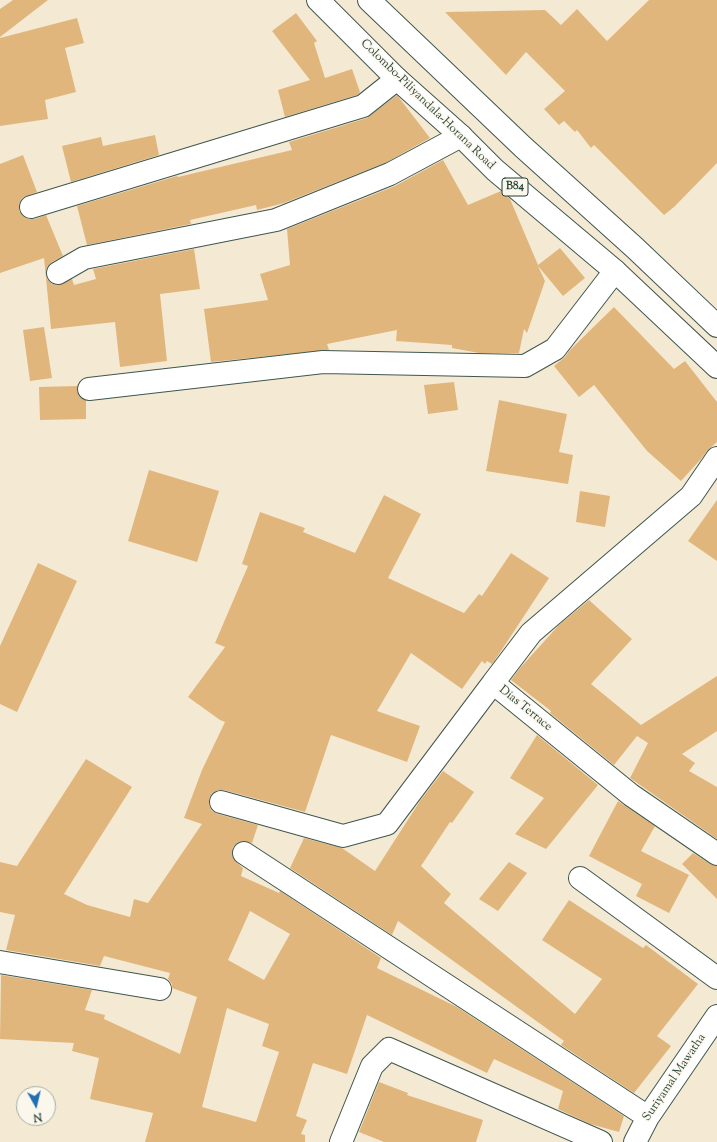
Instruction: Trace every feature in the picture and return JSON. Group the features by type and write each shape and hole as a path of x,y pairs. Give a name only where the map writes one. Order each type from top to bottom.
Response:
{"main road":[{"name":"Colombo-Piliyandala-Horana Road","path":"318,0 397,79 461,136 495,170 615,271 717,367"},
{"path":"370,0 523,148 635,248 717,326"},
{"path":"31,207 363,106 397,79"},
{"path":"58,273 84,258 276,220 390,174 461,136"},
{"path":"89,389 323,362 525,366 555,349 615,271"},
{"name":"Dias Terrace","path":"717,458 691,496 531,633 493,683 631,795 717,854"},
{"path":"222,802 343,836 387,824 493,683"},
{"path":"244,853 648,1118"},
{"path":"580,878 717,978"},
{"path":"0,962 160,989"},
{"name":"Suriyamal Mawatha","path":"635,1142 648,1118 717,1016"},
{"path":"341,1142 372,1066 389,1049 601,1142"}],"building":[{"path":"13,0 48,0 0,37 0,9"},
{"path":"649,0 717,0 717,163 674,207 664,215 594,145 591,148 577,130 575,132 564,121 559,125 544,109 565,91 526,52 506,75 445,12 545,10 561,25 577,9 607,41"},
{"path":"296,13 317,41 314,43 325,78 352,69 360,92 357,95 285,117 278,90 310,80 272,31"},
{"path":"77,18 84,43 65,48 76,92 45,100 48,119 0,126 0,38"},
{"path":"397,95 430,138 385,163 284,203 257,210 256,205 190,220 191,224 87,245 77,206 177,176 292,150 289,142 367,118"},
{"path":"155,135 159,155 71,182 62,146 101,137 103,146"},
{"path":"23,155 37,192 22,198 19,204 19,211 23,216 29,219 35,219 46,215 63,256 52,262 47,267 47,279 52,284 58,285 72,279 74,285 96,279 93,269 194,249 200,289 160,294 167,361 120,367 115,322 51,329 44,258 0,273 0,164"},
{"path":"443,160 468,205 501,191 510,199 538,265 560,248 585,278 563,296 538,266 545,281 527,333 524,329 519,353 479,353 452,348 452,345 396,341 397,330 327,344 329,350 211,362 204,309 268,300 260,274 290,265 287,229 395,186"},
{"path":"614,307 674,369 685,361 717,402 717,442 707,451 681,481 647,451 594,385 579,397 554,366 565,357 570,350"},
{"path":"44,327 52,378 30,381 23,330"},
{"path":"454,382 458,410 428,414 424,385"},
{"path":"77,386 79,396 86,401 86,419 40,420 39,387"},
{"path":"499,400 567,414 559,452 573,455 568,484 486,471"},
{"path":"149,470 219,491 197,562 128,541"},
{"path":"580,491 610,496 605,527 576,522"},
{"path":"384,495 421,514 388,578 464,613 479,594 482,596 511,553 549,578 492,664 487,661 485,664 482,661 462,689 411,653 377,711 420,726 407,762 331,735 305,812 224,790 218,790 212,793 209,799 209,805 212,811 258,825 252,843 244,841 238,842 233,847 233,858 243,868 241,876 279,893 280,891 381,958 377,968 457,1007 624,1116 619,1132 590,1124 558,1109 563,1091 494,1059 487,1073 367,1015 347,1074 313,1063 296,1116 307,1120 301,1134 305,1135 305,1142 145,1142 153,1113 90,1099 99,1058 72,1051 74,1043 0,1039 1,975 92,990 85,1010 105,1015 104,1019 180,1054 197,997 172,988 172,984 168,979 170,973 104,956 100,966 6,950 15,915 0,912 0,862 17,866 86,759 132,787 64,894 87,905 130,917 134,899 148,903 202,824 184,818 202,770 225,722 188,697 225,647 215,643 248,566 242,564 260,512 305,528 303,532 355,553","holes":["250,911 290,934 264,980 228,960","227,1008 269,1024 262,1046 279,1052 256,1122 202,1107"]},
{"path":"717,500 717,561 688,541"},
{"path":"38,563 77,581 17,712 0,704 0,646"},
{"path":"589,600 632,639 591,684 641,725 717,676 717,731 682,754 695,763 689,771 717,787 717,839 630,778 648,743 637,736 614,765 550,713 551,711 511,680 559,625"},
{"path":"537,735 598,785 546,849 515,834 544,798 510,778"},
{"path":"443,771 474,792 452,823 450,822 421,866 451,894 444,903 575,1014 602,979 542,940 569,900 643,948 646,945 698,984 657,1036 671,1046 634,1093 561,1045 564,1041 398,921 392,935 290,868 304,838 342,848 375,871 420,801"},
{"path":"618,801 655,826 641,851 689,875 669,913 636,896 642,884 589,856"},
{"path":"693,853 710,864 717,866 717,899 682,864"},
{"path":"509,862 527,873 498,911 479,899"},
{"path":"379,1082 408,1093 407,1095 483,1120 476,1142 384,1142 359,1132"}]}
